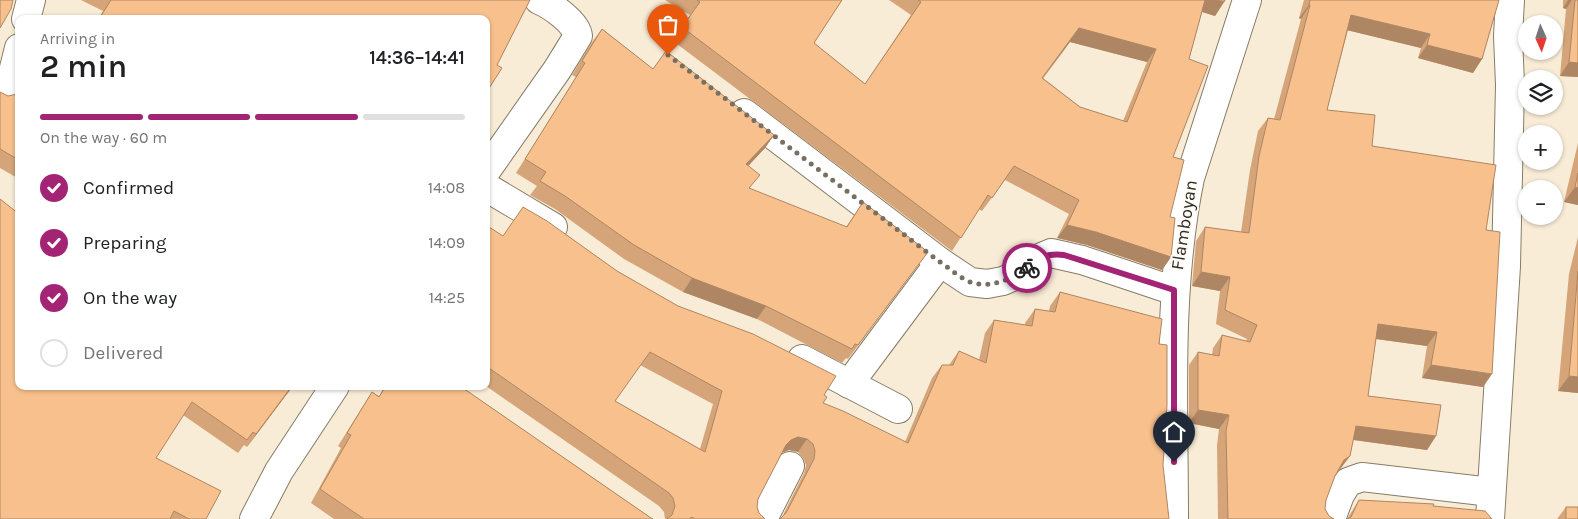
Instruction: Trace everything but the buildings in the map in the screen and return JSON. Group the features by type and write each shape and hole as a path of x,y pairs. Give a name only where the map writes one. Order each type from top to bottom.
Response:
{"street":[{"path":"27,15 30,0"},
{"name":"Flamboyan","path":"1174,519 1174,290 1184,209 1190,178 1247,0"},
{"path":"1490,519 1506,266 1510,0"},
{"path":"490,165 557,70 578,36 576,27 555,4"},
{"path":"8,79 15,59"},
{"path":"722,96 940,262 970,282 986,284 1003,281 1019,274 1037,259 1051,254 1082,260 1174,290"},
{"path":"490,189 546,222 577,244"},
{"path":"849,384 940,262"},
{"path":"784,350 898,409"},
{"path":"254,519 279,471 332,390"},
{"path":"763,519 790,466"},
{"path":"1331,519 1340,495 1348,482 1362,477 1491,492"}],"way so far":[{"path":"668,55 940,262 970,282 986,284 1003,281 1027,268"}],"route":[{"path":"1027,268 1037,259 1051,254 1064,255 1174,290 1174,462"}]}
